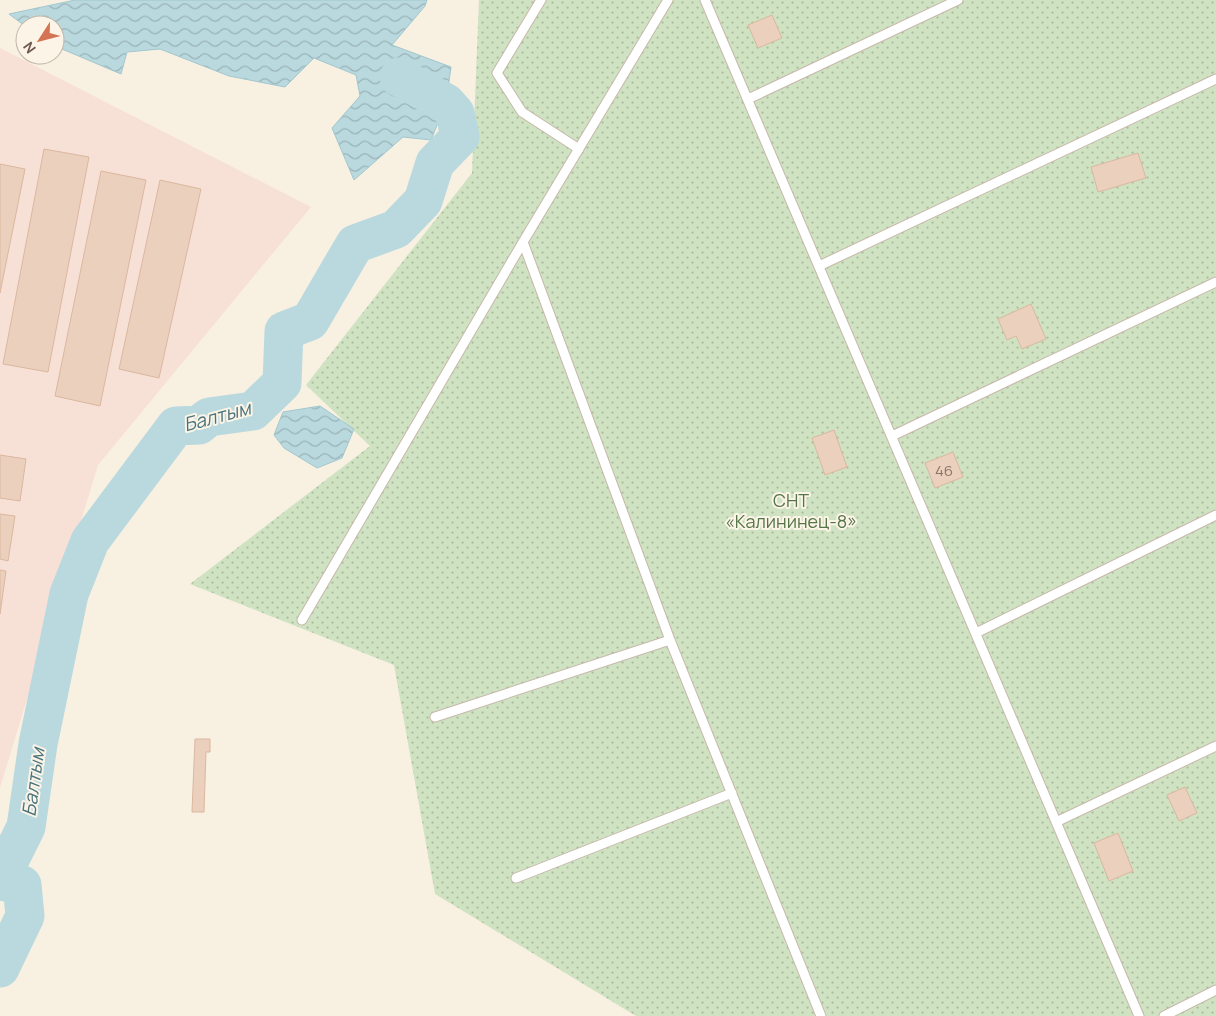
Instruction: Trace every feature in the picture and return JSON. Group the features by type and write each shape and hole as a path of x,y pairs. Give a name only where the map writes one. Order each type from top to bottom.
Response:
{"lane":[{"path":"541,0 497,72 522,112 579,149"},
{"path":"302,620 523,242 668,0"},
{"path":"705,0 1139,1016"},
{"path":"748,99 958,0"},
{"path":"819,266 1216,79"},
{"path":"523,242 670,640 821,1016"},
{"path":"892,436 1216,282"},
{"path":"976,633 1216,515"},
{"path":"435,717 670,640"},
{"path":"1056,822 1216,746"},
{"path":"516,878 732,793"},
{"path":"1164,1016 1216,990"}],"shaded area":[{"path":"0,48 15,56 15,65 33,65 311,207 98,465 0,788"}],"green space":[{"name":"СНТ «Калининец-8»","path":"479,0 1216,0 1216,1016 636,1016 435,894 394,665 190,584 370,446 306,385 472,173"}],"water":[{"path":"75,0 427,0 425,6 392,45 451,67 446,103 431,140 403,137 354,180 332,128 360,96 356,75 314,58 285,87 229,76 160,49 127,52 121,74 65,50 65,15 15,15 15,18 9,14"},
{"path":"320,406 354,429 342,458 317,468 284,448 274,435 283,412"}],"building":[{"path":"772,15 782,38 758,48 748,25"},
{"path":"44,149 89,157 48,372 3,364"},
{"path":"1138,153 1146,178 1098,192 1091,167"},
{"path":"0,164 25,169 0,293"},
{"path":"101,171 146,180 100,406 55,396"},
{"path":"160,180 201,189 159,378 119,369"},
{"path":"1031,304 1046,339 1022,349 1016,336 1007,340 998,319"},
{"path":"834,430 847,467 825,475 812,438"},
{"path":"953,452 963,477 935,488 925,463"},
{"path":"0,455 26,459 20,501 0,498"},
{"path":"0,514 15,516 8,561 0,559"},
{"path":"0,570 6,571 0,614"},
{"path":"195,739 210,739 210,752 206,752 204,812 192,812"},
{"path":"1185,787 1197,813 1179,821 1167,795"},
{"path":"1118,833 1133,871 1109,881 1094,843"}],"waterway":[{"name":"Балтым","path":"0,879 26,827 38,744 69,594 90,541 176,426 199,425 209,417 253,411 282,383 284,331 310,321 355,244 396,229 423,201 435,163 460,137 455,113 446,103 399,77"},
{"name":"Балтым","path":"0,881 22,885 25,916 0,968"}]}
